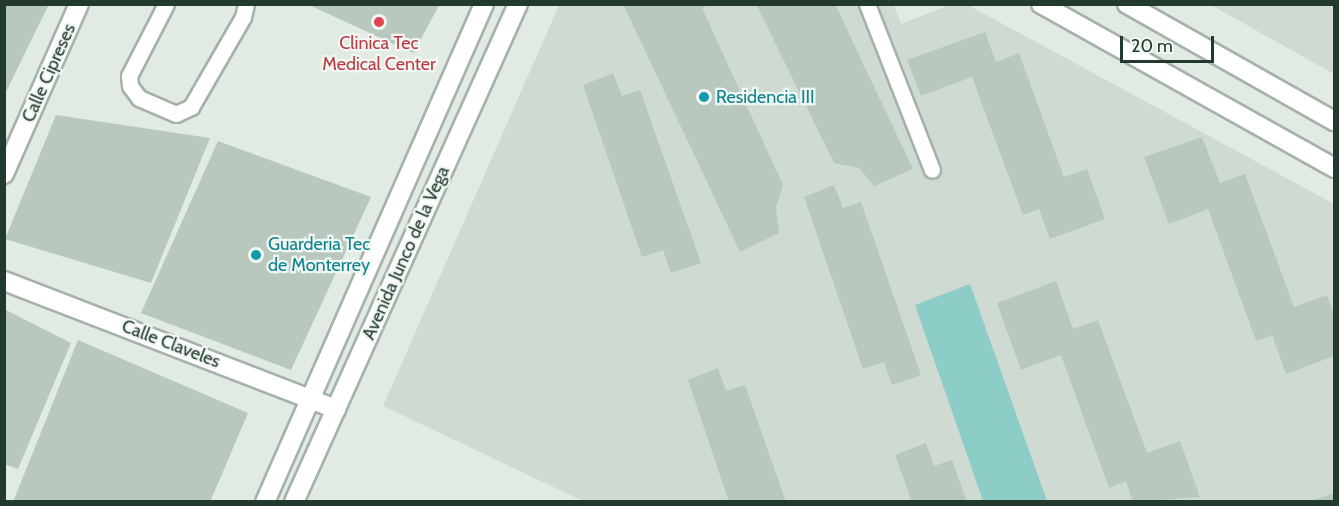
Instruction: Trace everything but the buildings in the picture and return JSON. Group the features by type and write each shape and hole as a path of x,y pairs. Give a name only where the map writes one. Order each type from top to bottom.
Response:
{"street":[{"name":"Calle Cipreses","path":"4,174 79,4"},
{"name":"Avenida Junco de la Vega","path":"265,501 484,4"},
{"name":"Avenida Junco de la Vega","path":"294,501 518,4"},
{"path":"1041,4 1335,168"},
{"path":"1127,4 1335,121"},
{"name":"Calle Claveles","path":"4,281 336,408"}],"lane":[{"path":"166,4 129,76 130,86 139,98 181,114 191,107 246,4"},
{"path":"867,4 932,170"}],"shaded area":[{"path":"559,5 894,5 901,24 949,5 968,5 1334,204 1334,501 583,501 383,406"},
{"path":"1211,5 1334,5 1334,74"}],"water":[{"path":"970,284 1047,501 983,501 915,305"}],"place":[{"name":"Clinica Tec Medical Center","path":"379,22"},
{"name":"Residencia III","path":"704,97"},
{"name":"Guarderia Tec de Monterrey","path":"256,255"}]}
